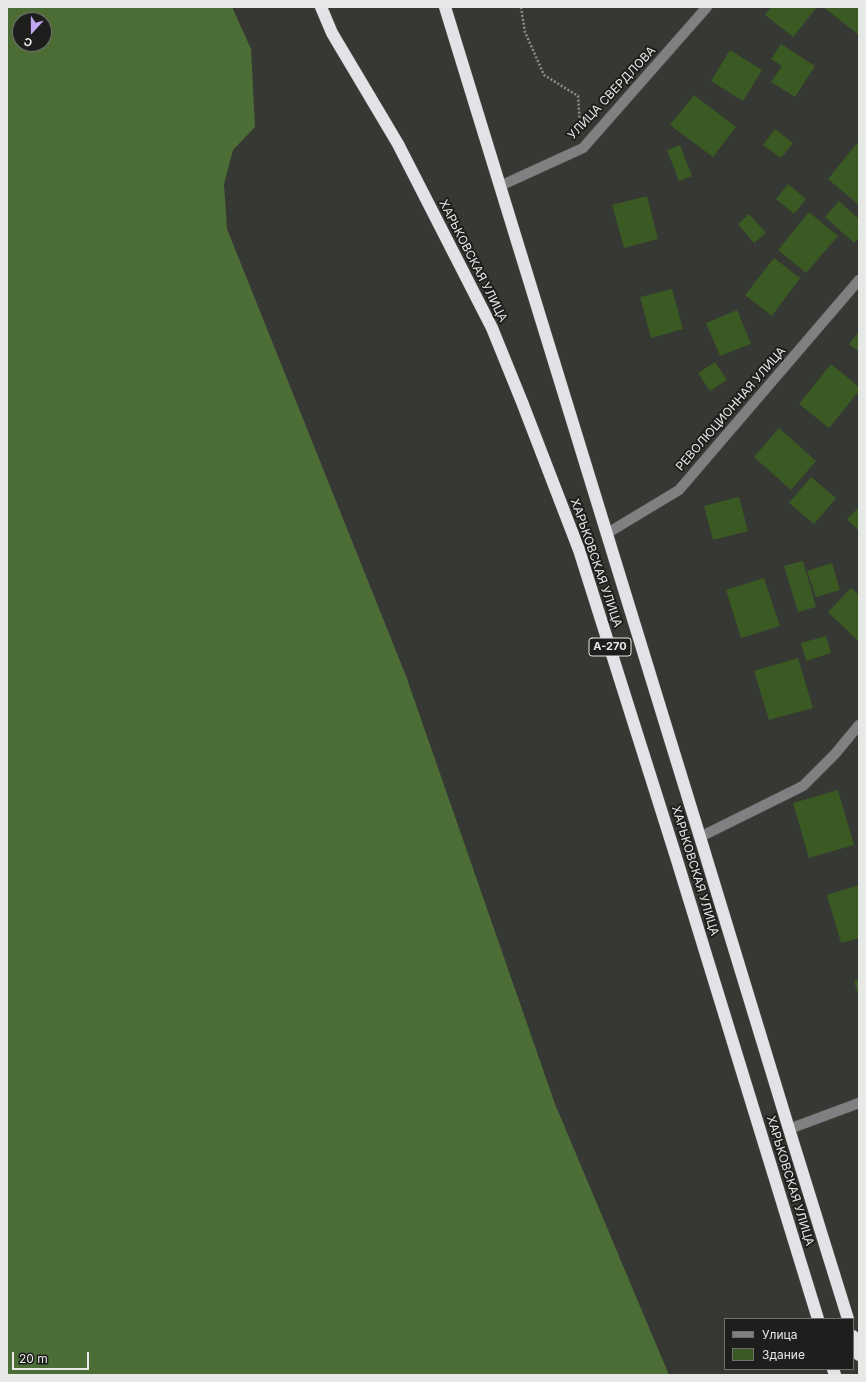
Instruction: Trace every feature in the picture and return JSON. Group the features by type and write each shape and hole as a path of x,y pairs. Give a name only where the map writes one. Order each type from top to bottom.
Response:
{"highway":[{"name":"ХАРЬКОВСКАЯ УЛИЦА","path":"321,7 332,33 398,144 492,328 579,550 676,857 818,1318"},
{"name":"ХАРЬКОВСКАЯ УЛИЦА","path":"445,7 848,1318"},
{"path":"854,1339 859,1355"}],"street":[{"name":"УЛИЦА СВЕРДЛОВА","path":"500,186 583,148 707,7"},
{"name":"РЕВОЛЮЦИОННАЯ УЛИЦА","path":"606,534 679,490 859,280"},
{"path":"700,837 803,786 835,754 859,725"},
{"path":"789,1129 859,1103"}],"path":[{"path":"521,7 525,32 544,75 578,96 583,148"}],"green space":[{"path":"7,7 232,7 251,49 255,127 233,150 224,184 227,229 406,676 555,1104 669,1375 7,1375"}],"building":[{"path":"771,7 817,7 793,37 765,15"},
{"path":"823,7 859,7 859,35"},
{"path":"781,44 815,66 795,97 771,82 782,66 771,59"},
{"path":"730,50 762,70 743,101 711,81"},
{"path":"694,95 736,127 713,157 670,125"},
{"path":"775,129 793,143 781,158 763,145"},
{"path":"857,143 859,145 859,205 828,179"},
{"path":"680,145 692,176 679,181 667,150"},
{"path":"788,184 806,199 794,214 776,199"},
{"path":"647,196 658,239 624,248 612,205"},
{"path":"839,201 859,219 859,237 854,243 825,217"},
{"path":"809,212 838,236 806,273 778,250"},
{"path":"749,214 766,233 754,243 738,224"},
{"path":"774,258 800,278 772,316 745,295"},
{"path":"672,289 683,329 651,338 640,297"},
{"path":"737,310 751,344 720,356 706,323"},
{"path":"859,332 859,352 849,344"},
{"path":"715,362 727,380 710,391 698,373"},
{"path":"831,364 859,387 859,391 829,428 799,404"},
{"path":"779,428 816,461 791,490 754,457"},
{"path":"811,477 836,498 814,524 789,503"},
{"path":"739,497 748,531 713,540 704,506"},
{"path":"859,507 859,531 847,519"},
{"path":"803,561 816,607 798,612 784,566"},
{"path":"832,563 840,590 816,597 807,571"},
{"path":"764,578 780,626 741,638 726,590"},
{"path":"851,588 859,595 859,637 857,640 828,612"},
{"path":"826,636 831,653 806,661 801,643"},
{"path":"798,658 813,708 769,720 754,671"},
{"path":"838,790 854,845 809,858 793,803"},
{"path":"859,885 859,938 841,943 827,895"},
{"path":"859,980 859,998 854,981"}]}
